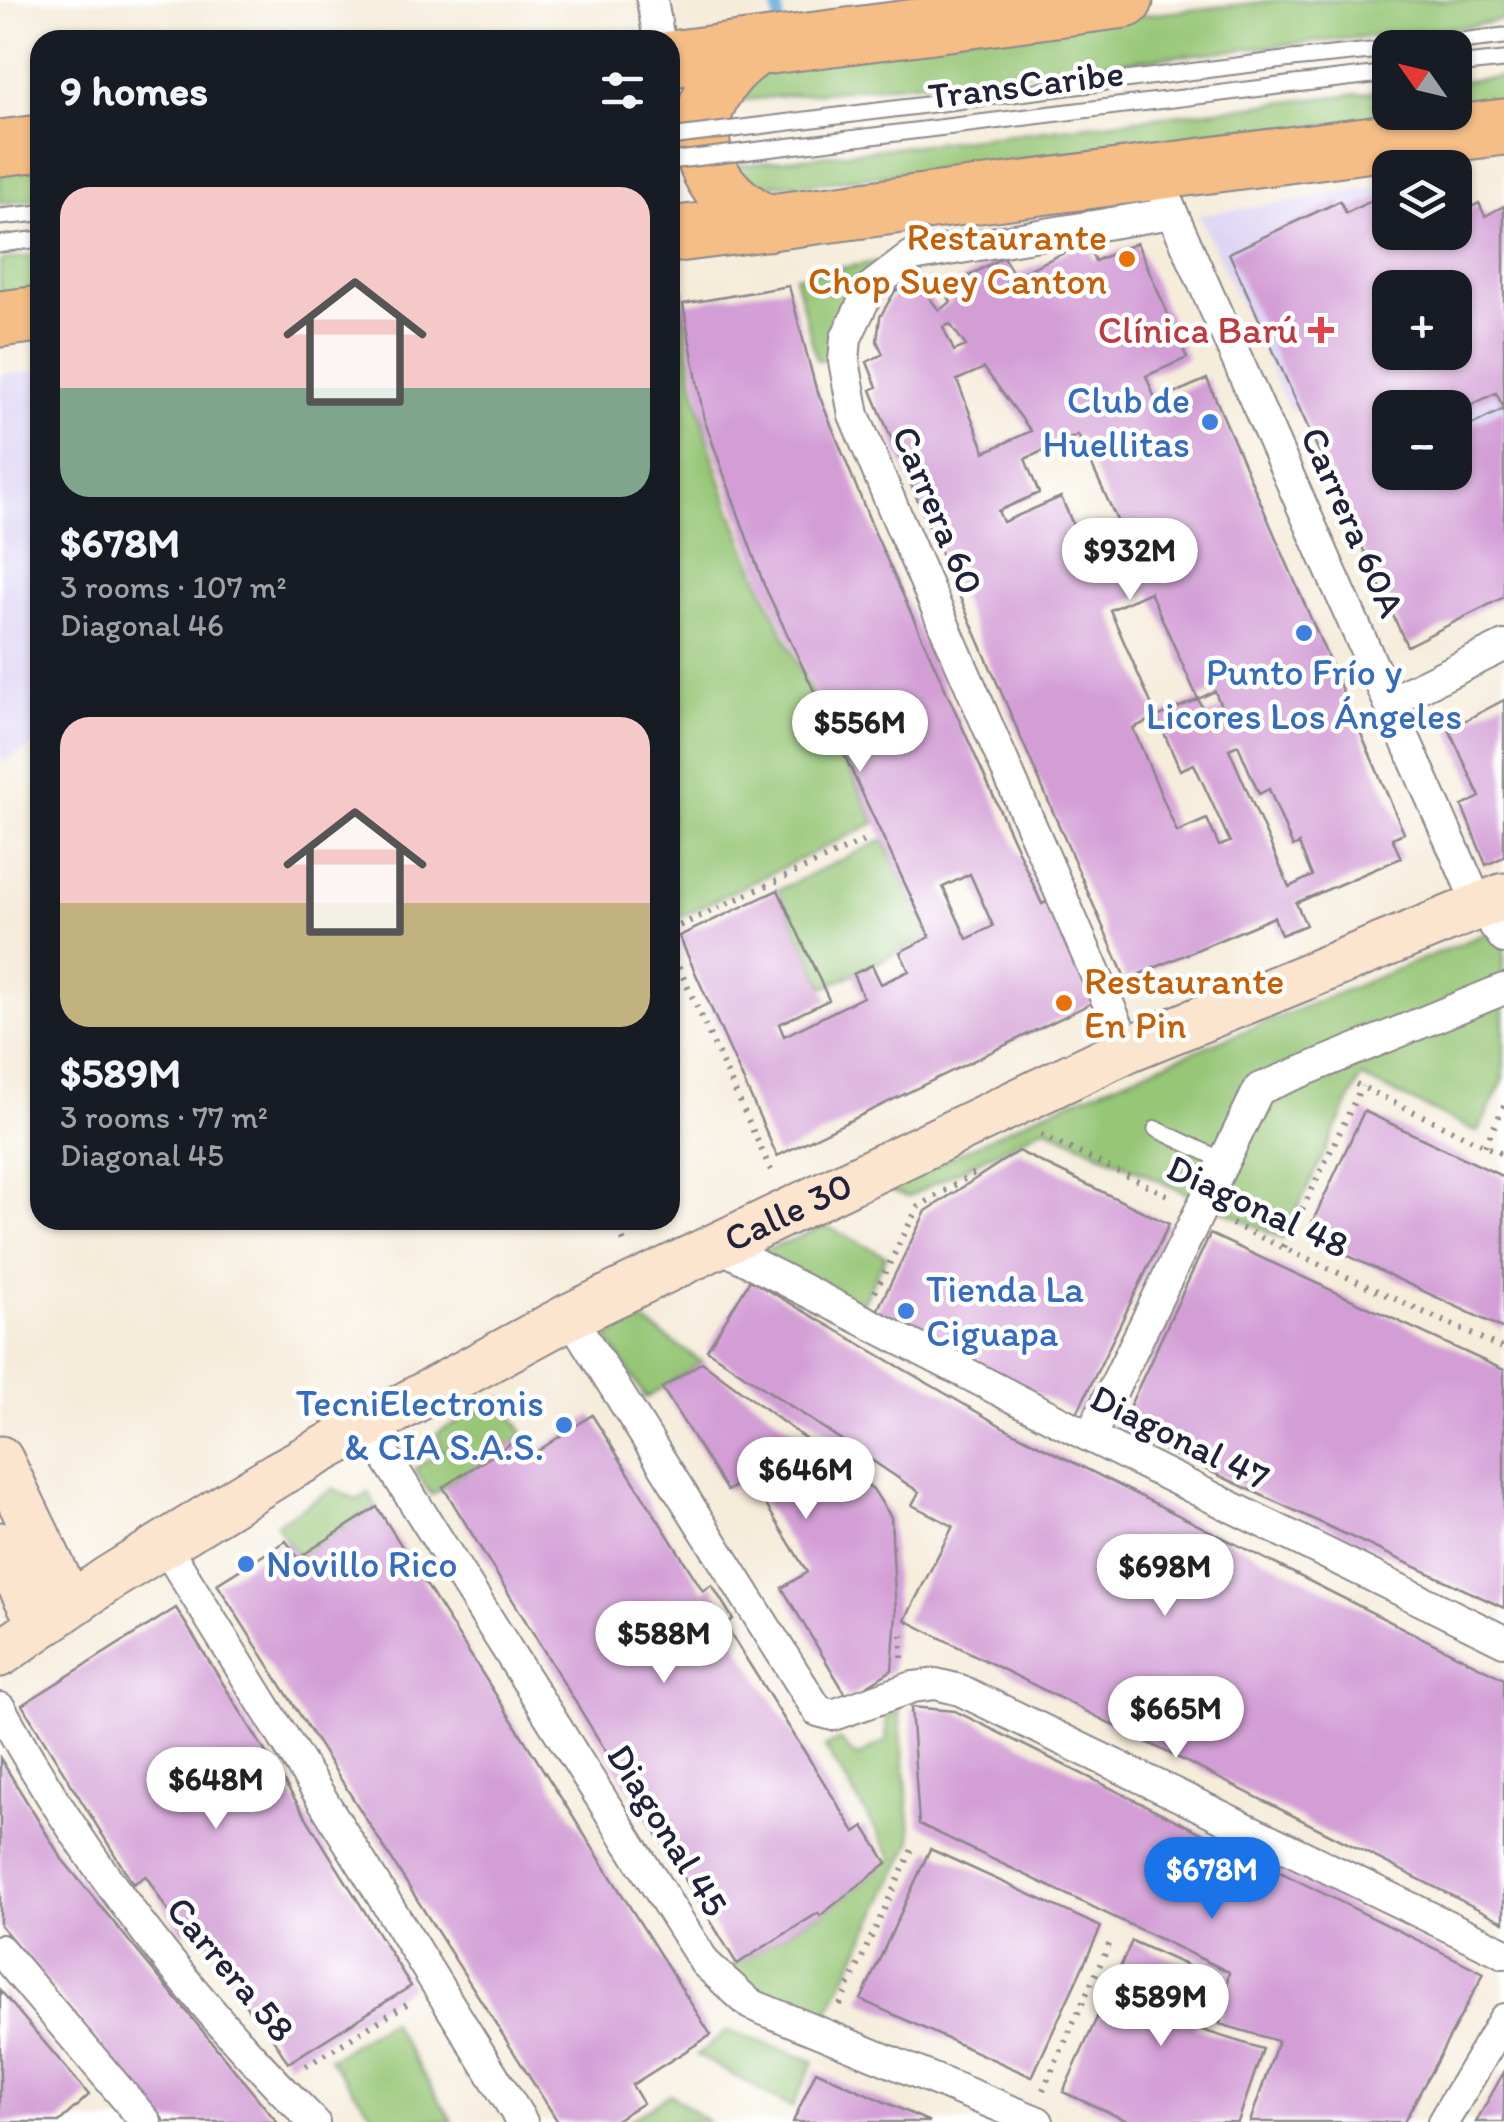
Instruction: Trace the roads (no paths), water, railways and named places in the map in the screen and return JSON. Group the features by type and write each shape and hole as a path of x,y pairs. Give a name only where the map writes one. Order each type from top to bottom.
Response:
{"highway":[{"path":"680,59 1125,0"},
{"path":"752,50 729,66 712,88 703,114 701,142 708,168 722,192 742,211 768,222"},
{"path":"680,234 768,222 1163,193 1504,127"},
{"path":"0,148 30,144"},
{"path":"0,319 30,315"}],"main road":[{"name":"Calle 30","path":"0,1654 164,1544 364,1424 570,1316 990,1111 1128,1049 1495,913"},
{"path":"0,1459 56,1615"},
{"path":"0,1544 56,1615"}],"street":[{"path":"652,0 657,30"},
{"name":"Carrera 60A","path":"1163,193 1389,702 1495,913"},
{"name":"Carrera 60","path":"1128,1049 854,414 844,362 851,325 870,288 912,256 1163,193"},
{"path":"1389,702 1504,646"},
{"path":"1090,1437 1258,1089 1504,989"},
{"name":"Diagonal 47","path":"716,1245 1090,1437 1504,1641"},
{"path":"570,1316 818,1712 833,1715 922,1685 960,1690 1504,1953"},
{"name":"Diagonal 45","path":"364,1424 705,1963 750,2004 1034,2120"},
{"path":"164,1544 522,2122"},
{"name":"Carrera 58","path":"0,1708 102,1873 276,2084 314,2122"},
{"path":"0,1950 146,2122"},
{"path":"1443,2122 1504,2019"}],"lane":[{"path":"1472,40 1504,36"},
{"name":"TransCaribe","path":"680,136 1372,50"},
{"path":"1472,63 1504,60"},
{"name":"TransCaribe","path":"680,160 1372,75"},
{"path":"0,218 30,214"},
{"path":"0,244 30,240"},
{"path":"1156,1129 1224,1161"}],"waterway":[{"path":"776,0 781,32"}],"place":[{"name":"Restaurante Chop Suey Canton","path":"1127,259"},
{"name":"Clínica Barú","path":"1321,330"},
{"name":"Club de Huellitas","path":"1210,422"},
{"name":"Punto Frío y Licores Los Ángeles","path":"1304,633"},
{"name":"Restaurante En Pin","path":"1064,1003"},
{"name":"Tienda La Ciguapa","path":"906,1311"},
{"name":"TecniElectronis & CIA S.A.S.","path":"564,1425"},
{"name":"Novillo Rico","path":"246,1564"}]}
